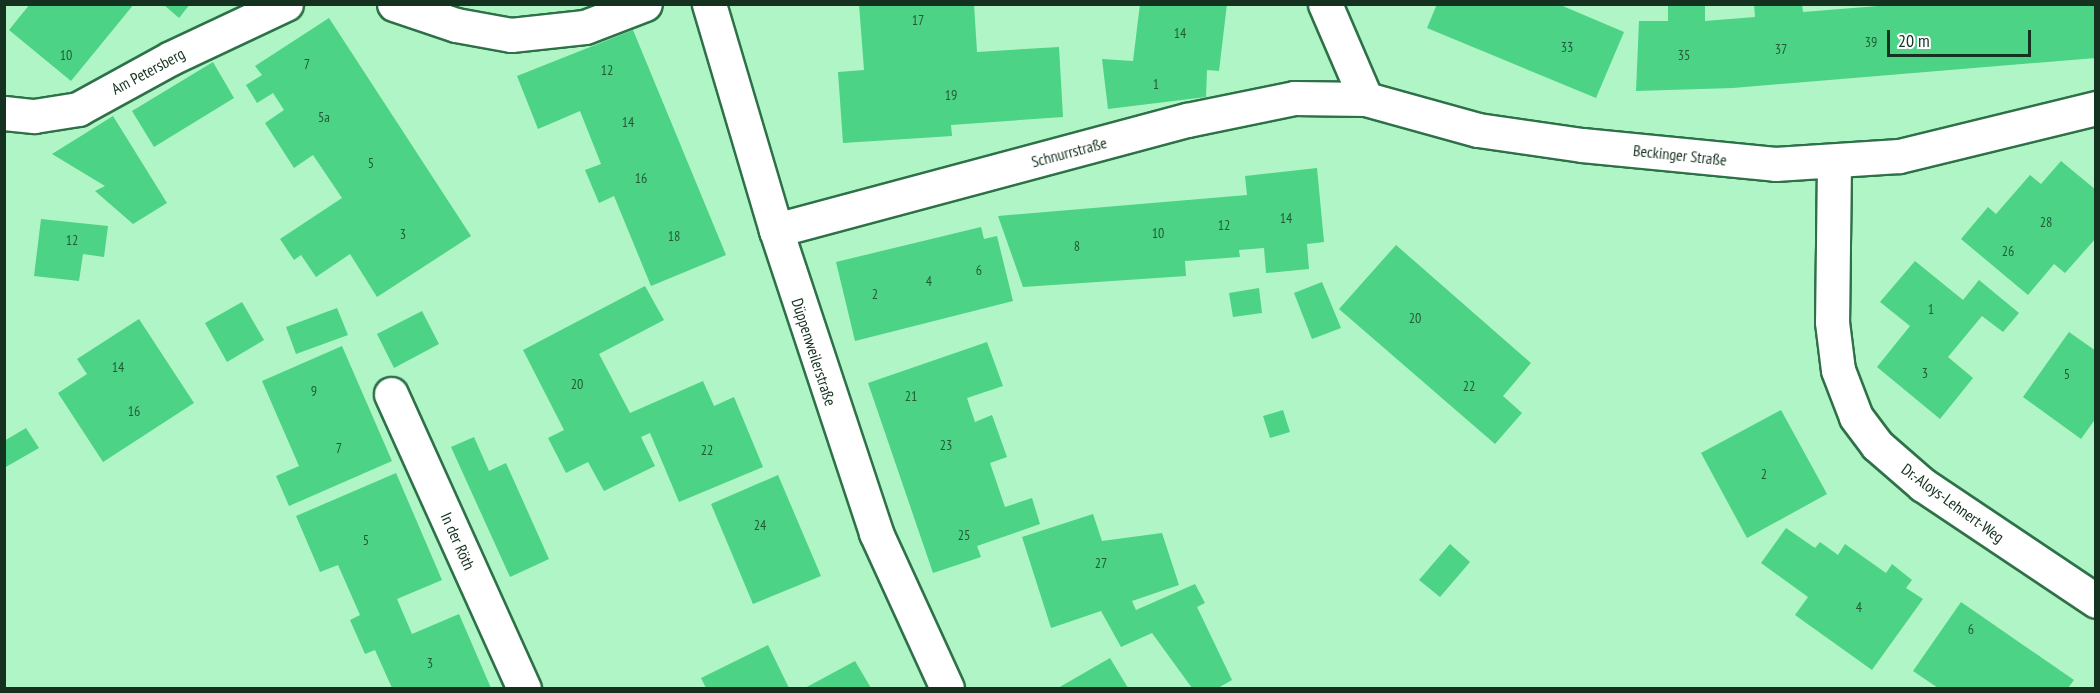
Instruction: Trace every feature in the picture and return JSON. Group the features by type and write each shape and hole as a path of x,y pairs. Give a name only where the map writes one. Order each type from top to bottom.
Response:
{"street":[{"name":"Am Petersberg","path":"4,112 34,116 78,109 171,58 286,4"},
{"path":"394,4 456,25 511,35 585,27 645,4"},
{"name":"Düppenweilerstraße","path":"709,4 776,230 876,533 919,634 947,688"},
{"path":"1325,4 1366,99"},
{"name":"Schnurrstraße","path":"776,230 1187,120 1294,98 1366,99"},
{"name":"Beckinger Straße","path":"1366,99 1478,130 1582,146 1775,164 1834,163 1899,156 2096,108"},
{"name":"Dr.-Aloys-Lehnert-Weg","path":"1834,163 1832,322 1838,370 1856,417 1877,445 1923,484 2096,601"},
{"name":"In der Röth","path":"391,394 524,688"}],"building":[{"path":"30,4 134,4 71,81 9,30"},
{"path":"163,4 190,4 179,18"},
{"path":"859,4 974,4 977,52 1059,47 1063,117 951,125 952,136 843,143 838,72 864,70"},
{"path":"1140,4 1227,4 1219,71 1207,70 1206,97 1108,109 1102,59 1133,61"},
{"path":"1437,4 1558,4 1624,32 1596,98 1427,28"},
{"path":"1668,4 1705,4 1705,21 1755,17 1754,4 1802,4 1803,12 1903,4 2096,4 2096,58 1733,88 1636,91 1639,21 1668,21"},
{"path":"329,18 471,236 377,297 350,254 316,277 301,255 294,260 280,239 342,198 313,155 294,168 265,123 284,110 273,93 257,103 246,85 262,75 255,66"},
{"path":"633,30 726,255 651,286 614,196 599,203 585,170 601,164 580,111 538,129 517,76"},
{"path":"213,62 234,98 154,147 132,111"},
{"path":"113,116 167,203 133,224 95,191 105,186 52,154"},
{"path":"2061,161 2096,190 2096,238 2065,273 2054,264 2028,295 1961,239 1988,207 1996,214 2030,175 2041,184"},
{"path":"1317,168 1324,242 1307,244 1309,269 1266,273 1264,248 1239,250 1240,257 1185,261 1186,276 1023,287 998,216 1247,195 1245,176"},
{"path":"41,219 108,226 104,257 83,254 79,281 34,276"},
{"path":"981,227 984,239 997,236 1013,301 855,341 836,262"},
{"path":"1396,245 1531,363 1503,396 1522,413 1495,444 1339,309"},
{"path":"1915,261 1963,300 1979,280 2019,313 2003,332 1982,316 1948,357 1973,378 1940,419 1877,367 1910,326 1880,302"},
{"path":"1322,282 1341,328 1312,339 1294,293"},
{"path":"645,286 664,320 599,354 630,413 703,381 714,406 734,397 763,467 679,502 650,433 641,437 655,466 604,491 588,462 566,473 548,438 564,430 523,350"},
{"path":"1259,288 1262,313 1233,317 1229,293"},
{"path":"242,302 264,340 227,362 205,323"},
{"path":"337,308 348,335 296,354 286,327"},
{"path":"422,311 439,344 394,368 377,334"},
{"path":"139,319 194,403 103,462 58,393 87,374 77,359"},
{"path":"2069,332 2096,351 2096,418 2081,439 2023,397"},
{"path":"987,342 1003,386 967,398 975,422 992,415 1007,457 990,463 1005,507 1032,498 1040,524 977,546 981,557 933,573 868,383"},
{"path":"342,346 392,461 289,506 276,476 299,466 262,381"},
{"path":"1283,410 1290,432 1270,438 1263,416"},
{"path":"1781,410 1827,494 1747,538 1701,453"},
{"path":"26,428 39,448 4,468 4,441"},
{"path":"474,437 489,471 506,463 549,559 510,577 451,447"},
{"path":"396,473 442,580 397,599 412,634 459,614 491,688 392,688 375,650 365,654 350,620 360,615 338,565 320,572 296,516"},
{"path":"778,475 821,576 753,604 711,504"},
{"path":"1093,514 1102,541 1162,533 1179,585 1132,601 1136,610 1195,584 1205,603 1197,607 1232,680 1218,688 1192,688 1152,633 1121,647 1101,611 1051,628 1022,537"},
{"path":"1786,528 1815,548 1820,542 1838,555 1845,544 1886,573 1892,564 1912,580 1906,588 1923,599 1872,670 1795,615 1808,597 1761,563"},
{"path":"1450,544 1470,562 1440,597 1419,580"},
{"path":"1961,602 2074,680 2068,688 1938,688 1913,671"},
{"path":"768,645 789,688 706,688 701,678"},
{"path":"1110,658 1128,688 1058,688"},
{"path":"855,661 871,688 805,688"}]}
